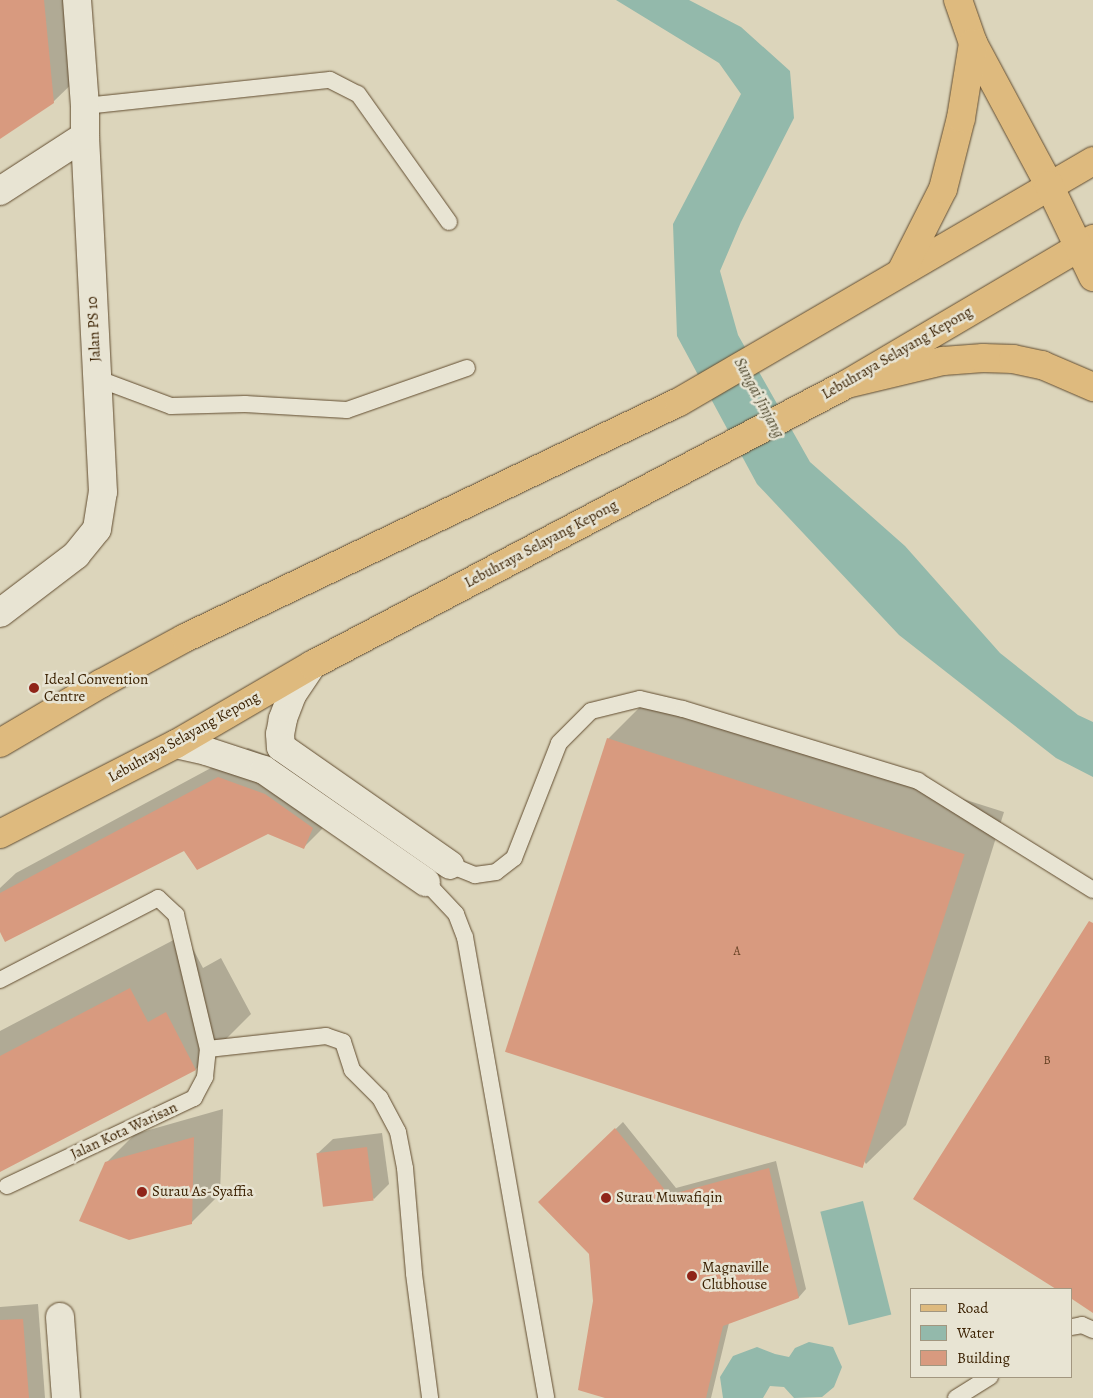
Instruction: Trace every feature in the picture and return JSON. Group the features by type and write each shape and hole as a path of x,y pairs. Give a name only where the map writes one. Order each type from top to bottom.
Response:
{"main road":[{"path":"958,0 973,43 1049,185 1085,244 1093,277"},
{"path":"900,272 943,189 957,137 973,43"},
{"path":"0,743 102,683 185,638 679,402 1089,163"},
{"name":"Lebuhraya Selayang Kepong","path":"0,834 176,744 312,665 847,384 1085,244"},
{"path":"847,384 943,361 983,358 1013,359 1042,365 1093,387"}],"street":[{"name":"Jalan PS 10","path":"0,613 76,555 97,529 103,492 96,378 85,106 77,0"},
{"path":"0,191 85,136"},
{"path":"312,665 292,695 282,719 281,747 450,865"},
{"path":"176,744 235,759 264,770 426,882"},
{"path":"379,849 394,826"},
{"path":"60,1317 66,1398"}],"lane":[{"path":"85,106 330,80 358,94 448,222"},
{"path":"96,378 171,406 245,404 347,410 468,368"},
{"path":"450,865 475,875 496,872 514,858 559,743 592,711 640,699 683,709 918,781 1093,890"},
{"path":"426,882 456,914 465,936 546,1398"},
{"name":"Jalan Kota Warisan","path":"0,980 158,898 176,915 208,1049 206,1076 194,1098 7,1186"},
{"path":"208,1049 326,1036 343,1042 352,1070 380,1098 398,1132 405,1168 414,1274 430,1398"},
{"path":"1073,1327 1082,1325 1093,1330"},
{"path":"956,1398 988,1378"}],"water":[{"name":"Sungai Jinjang","path":"616,0 689,0 741,27 790,71 794,118 741,222 720,271 738,335 810,462 905,546 1000,653 1078,715 1093,722 1093,777 1056,758 899,635 757,484 677,336 673,224 741,94 719,63"},
{"path":"863,1201 891,1315 849,1325 820,1212"},
{"path":"809,1342 833,1347 842,1367 834,1387 822,1397 794,1398 784,1387 770,1386 763,1398 723,1398 720,1377 733,1356 757,1347 789,1357 795,1348"}],"building":[{"path":"0,0 44,0 54,103 0,139"},
{"path":"607,738 965,854 863,1168 505,1052"},
{"path":"218,777 265,794 313,828 304,849 268,834 197,870 184,851 5,942 0,932 0,893"},
{"path":"1089,921 1093,923 1093,1313 1073,1300 1073,1288 1054,1288 913,1199"},
{"path":"130,988 148,1022 166,1012 196,1070 0,1172 0,1056"},
{"name":"Magnaville Clubhouse","path":"615,1128 669,1195 769,1168 799,1298 723,1326 706,1398 605,1398 578,1390 593,1301 589,1254 538,1202"},
{"name":"Surau As-Syaffia","path":"194,1137 192,1224 129,1240 79,1221 105,1162"},
{"path":"367,1147 374,1201 323,1207 316,1153"},
{"path":"23,1319 29,1398 0,1398 0,1320"}],"place":[{"name":"Ideal Convention Centre","path":"34,688"},
{"name":"Surau As-Syaffia","path":"142,1192"},
{"name":"Surau Muwafiqin","path":"606,1198"},
{"name":"Magnaville Clubhouse","path":"692,1276"}]}
